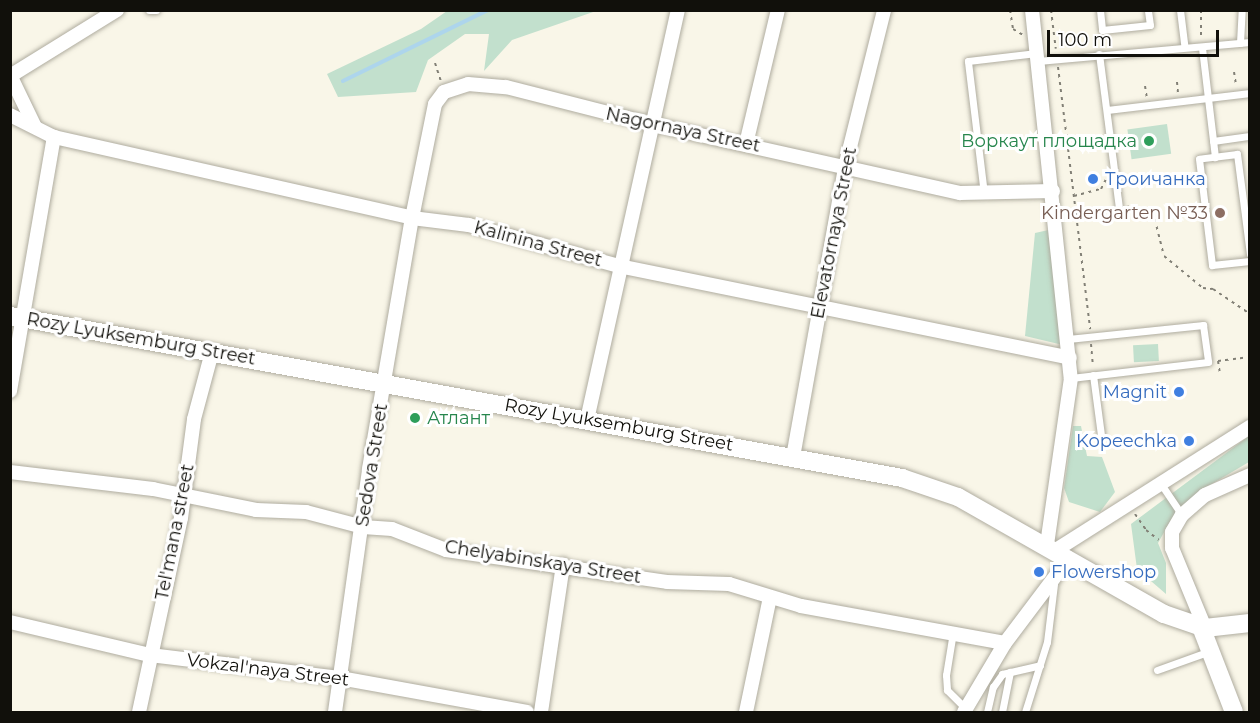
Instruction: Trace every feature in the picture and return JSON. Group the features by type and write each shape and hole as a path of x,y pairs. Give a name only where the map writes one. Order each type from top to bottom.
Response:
{"street":[{"path":"35,127 11,75 117,10"},
{"path":"587,420 619,266 678,10"},
{"path":"746,144 778,10"},
{"name":"Elevatornaya Street","path":"793,457 845,167 884,10"},
{"path":"965,711 1005,643 1054,580 1057,551 1071,378 1053,191 1032,10"},
{"name":"Nagornaya Street","path":"444,92 468,84 506,87 651,124 960,193 1053,191"},
{"path":"412,219 435,104 444,92"},
{"name":"Kalinina Street","path":"10,115 54,137 412,219 469,225 619,266 818,308 854,312 1070,358"},
{"path":"10,391 17,317 54,137"},
{"name":"Sedova Street","path":"334,712 363,527 369,469 412,219"},
{"name":"Rozy Lyuksemburg Street","path":"17,317 793,457 931,486 1057,551 1164,614 1203,628"},
{"name":"Tel'mana street","path":"139,712 184,495 194,419 212,352"},
{"path":"1057,551 1250,427"},
{"name":"Chelyabinskaya Street","path":"10,472 184,495 256,510 306,512 363,527 392,529 446,550 563,565 667,582 729,584 801,606 1005,643"},
{"path":"1234,712 1172,548 1172,532 1182,515 1205,495 1250,475"},
{"path":"541,712 563,565"},
{"path":"746,712 770,597"},
{"name":"Vokzal'naya Street","path":"10,622 150,656 340,678 527,712"},
{"path":"1203,628 1250,623"}],"lane":[{"path":"149,10 156,10"},
{"path":"1100,10 1102,30 1149,25 1148,10"},
{"path":"1180,10 1184,45"},
{"path":"1240,43 1242,10"},
{"path":"984,194 968,61 1057,58 1184,45 1202,48 1250,42"},
{"path":"1202,48 1215,157"},
{"path":"1099,54 1119,208"},
{"path":"1107,110 1250,93"},
{"path":"1213,141 1250,136"},
{"path":"1250,254 1237,154 1199,159 1212,266 1250,261"},
{"path":"1068,339 1203,326 1208,362 1071,378"},
{"path":"1093,375 1101,435"},
{"path":"1161,484 1182,515"},
{"path":"1025,712 1040,665 1054,580"},
{"path":"953,632 946,675 947,690 965,711"},
{"path":"1157,670 1210,651"},
{"path":"987,712 993,687 1002,674 1040,665"},
{"path":"1002,712 1010,672"}],"path":[{"path":"1051,10 1091,337 1093,375"},
{"path":"1201,10 1202,48"},
{"path":"435,63 444,92"},
{"path":"1234,72 1237,95"},
{"path":"1074,196 1101,189 1114,163"},
{"path":"1076,214 1134,206 1146,207 1153,212 1164,256 1203,288 1213,289 1250,314"},
{"path":"1134,206 1134,213"},
{"path":"1100,211 1101,217"},
{"path":"1218,361 1250,357"},
{"path":"1129,506 1146,530 1172,548"}],"green space":[{"path":"447,11 596,11 512,40 484,71 489,34 465,34 428,60 416,92 338,97 327,74 421,29"},
{"name":"Воркаут площадка","path":"1167,124 1171,154 1132,159 1127,130"},
{"path":"1053,229 1063,345 1025,336 1035,233"},
{"path":"1158,344 1159,361 1134,362 1133,345"},
{"path":"1073,426 1081,426 1087,456 1102,457 1115,492 1100,512 1069,502 1064,488"},
{"path":"1249,436 1249,462 1210,485 1172,518 1158,543 1166,563 1166,594 1137,569 1131,524"}],"waterway":[{"path":"343,81 488,10"}],"place":[{"name":"Воркаут площадка","path":"1149,141"},
{"name":"Троичанка","path":"1093,179"},
{"name":"Kindergarten №33","path":"1220,213"},
{"name":"Magnit","path":"1179,392"},
{"name":"Атлант","path":"415,418"},
{"name":"Kopeechka","path":"1189,441"},
{"name":"Flowershop","path":"1039,572"}]}
